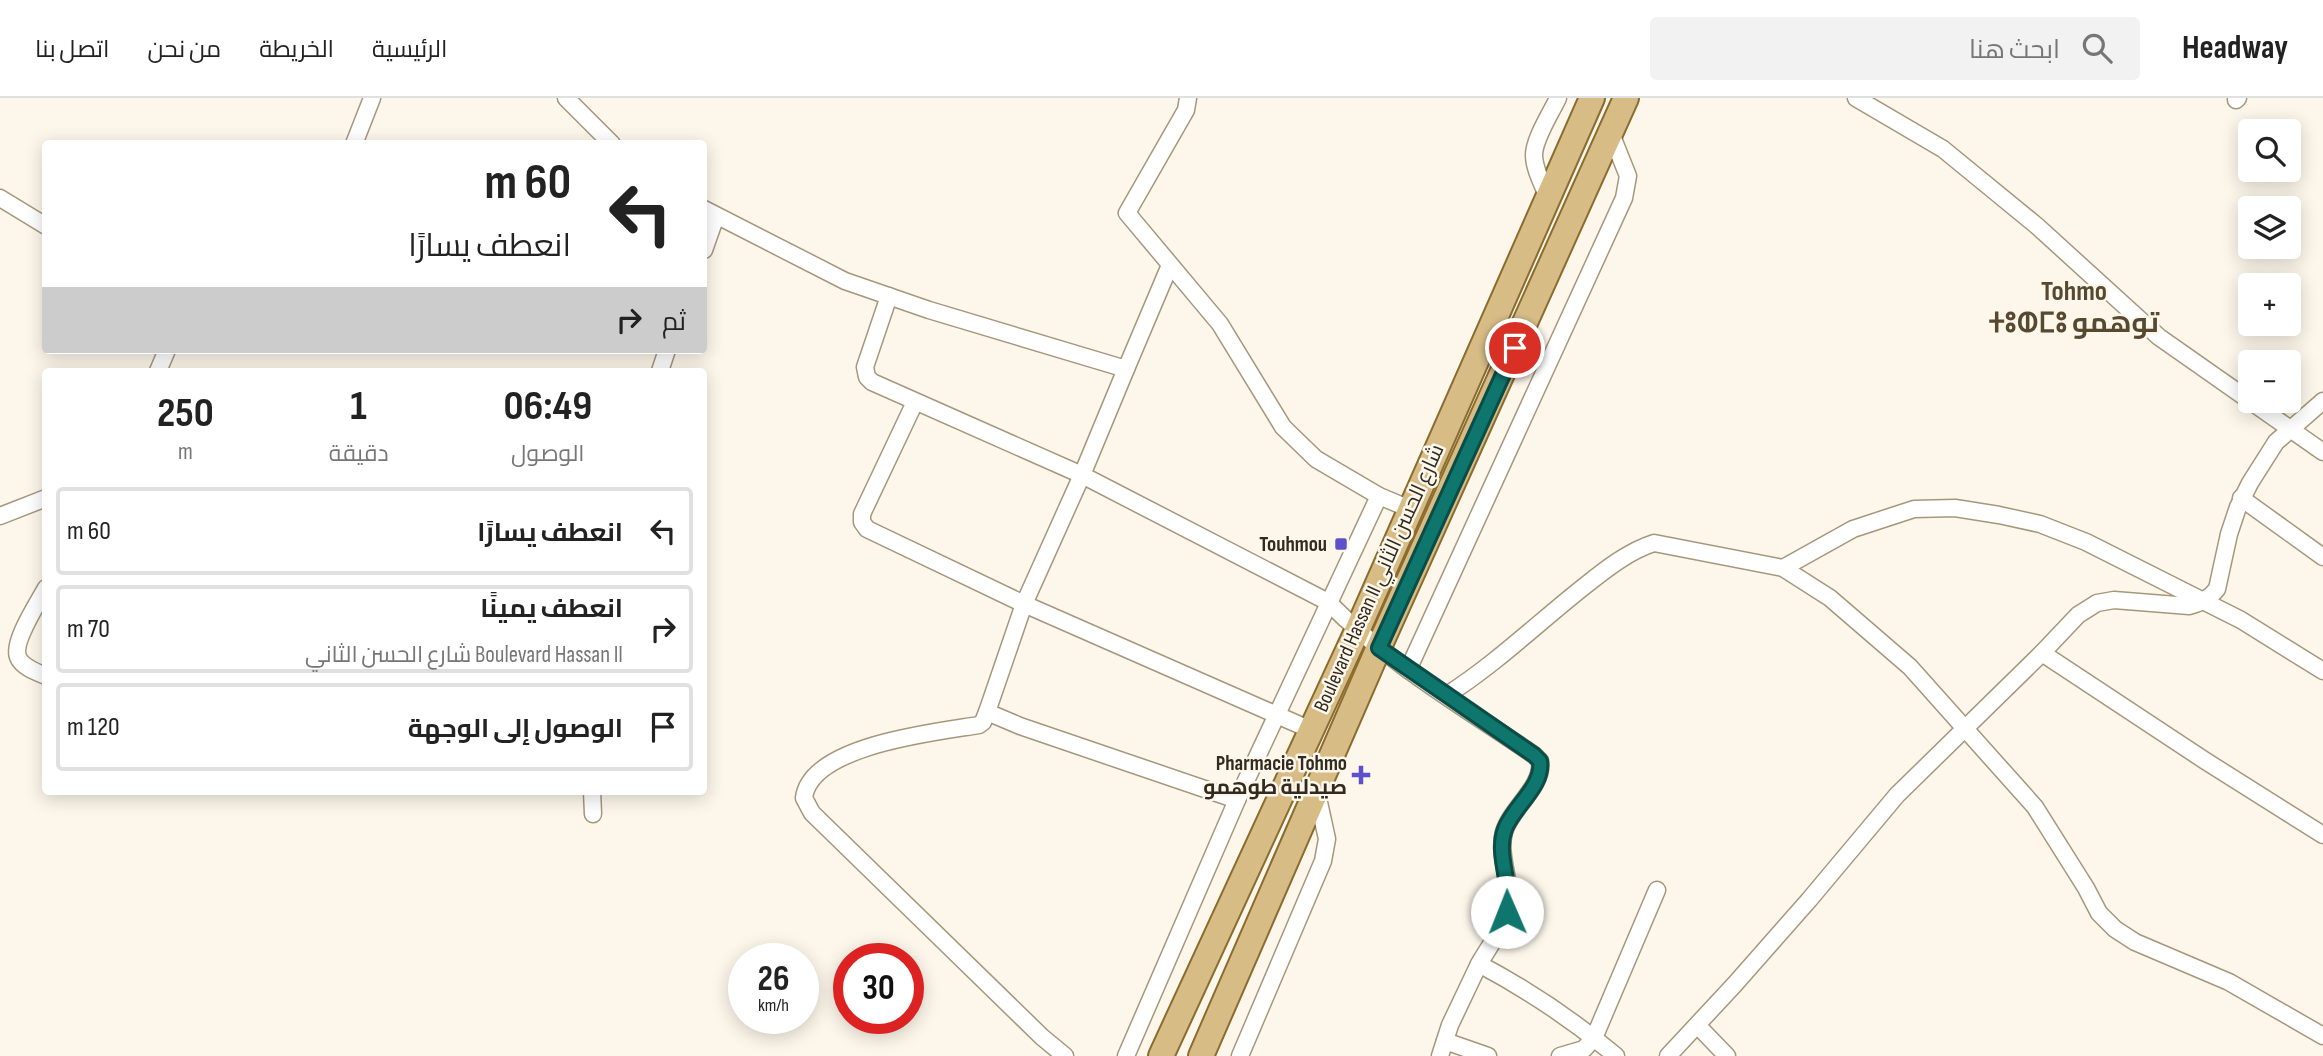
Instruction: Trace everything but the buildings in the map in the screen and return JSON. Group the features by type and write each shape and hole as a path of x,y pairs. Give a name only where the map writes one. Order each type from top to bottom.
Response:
{"main road":[{"name":"Boulevard Hassan II شارع الحسن الثاني","path":"1160,1056 1357,631 1592,98"},
{"name":"Boulevard Hassan II شارع الحسن الثاني","path":"1201,1056 1379,648 1626,98"}],"street":[{"path":"356,140 372,98"},
{"path":"566,98 608,140"},
{"path":"1188,98 1186,110 1127,213 1220,324 1283,427 1316,459 1379,496 1410,509"},
{"path":"1548,198 1535,164 1535,146 1558,98"},
{"path":"1856,98 1943,149 2037,226 2159,337 2323,452"},
{"path":"1408,670 1624,198 1628,176 1610,131"},
{"path":"0,198 42,224"},
{"path":"707,232 710,213 845,281 943,314 1126,369"},
{"path":"1065,1056 1042,1037 812,814 804,798 811,779 846,755 893,739 979,725 983,722 1024,604 1082,475 1170,265"},
{"path":"889,296 866,367 867,377 872,382 1082,475 1328,602 1357,631 1408,670 1540,761 1539,777 1503,833 1509,903 1507,912 1479,964 1442,1048 1488,1056"},
{"path":"1668,1056 1809,900 1897,795 2078,615 2096,603 2114,600 2189,606 2205,600 2217,589 2241,498 2271,448 2323,401"},
{"path":"915,402 862,514 862,522 867,529 1024,604 1311,730"},
{"path":"1126,1056 1237,800 1379,496"},
{"path":"2241,498 2323,557"},
{"path":"0,516 42,500"},
{"path":"1783,568 1853,529 1914,509 1955,508 2040,524 2086,542 2205,600 2323,671"},
{"path":"1447,695 1471,680 1595,577 1644,546 1654,543 1783,568 1830,598 1910,667 2035,807 2086,888 2099,914 2115,929 2134,942 2229,982 2323,1035"},
{"path":"42,597 19,641 17,652 19,659 26,666 42,675"},
{"path":"2042,653 2323,835"},
{"path":"987,712 1020,726 1237,800"},
{"path":"1240,1056 1323,861 1327,839 1317,793"},
{"path":"592,795 593,814"},
{"path":"1560,1056 1584,1049 1594,1038 1657,890"},
{"path":"1479,964 1514,983 1616,1056"},
{"path":"1697,1025 1727,1056"}],"place":[{"name":"Touhmou","path":"1341,544"},
{"name":"Pharmacie Tohmo صيدلية طوهمو","path":"1361,775"}],"district":[{"name":"Tohmo ⵜⵓⵀⵎⵓ توهمو","path":"2074,307"}],"route":[{"path":"1507,912 1509,893 1503,833 1539,777 1540,761 1379,648 1515,348"}]}
